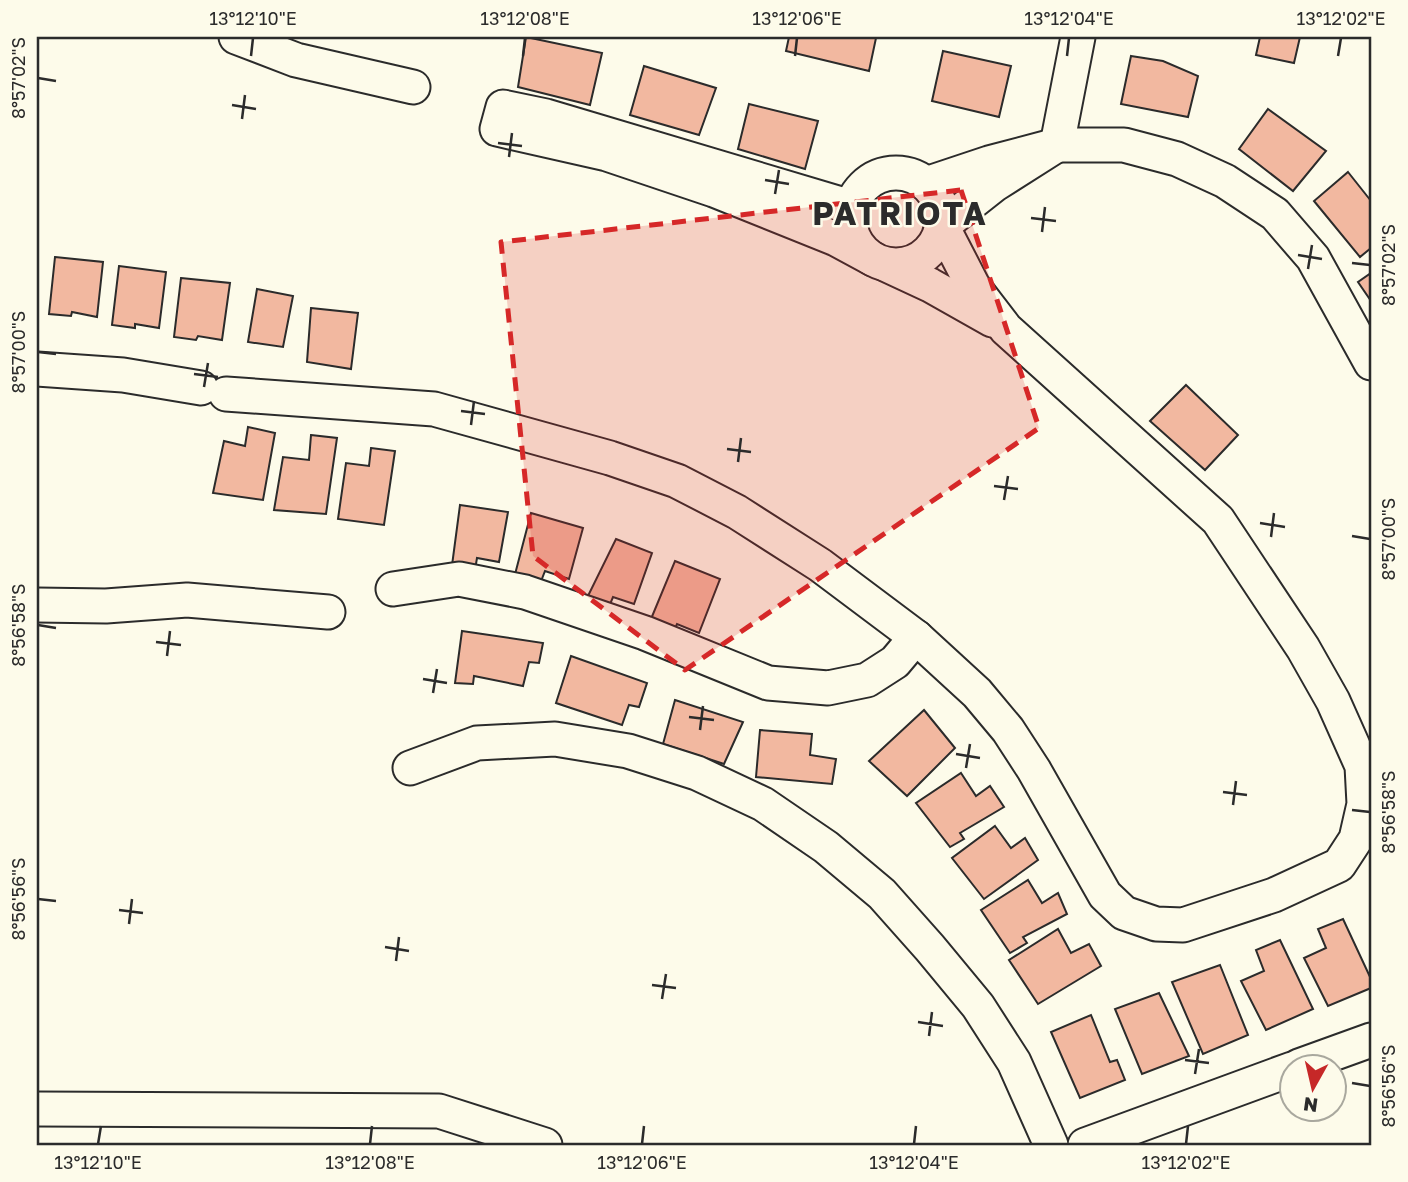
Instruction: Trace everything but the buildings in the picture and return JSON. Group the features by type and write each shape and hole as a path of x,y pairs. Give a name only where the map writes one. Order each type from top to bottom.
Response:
{"street":[{"path":"236,37 296,60 413,86"},
{"path":"942,226 994,185 1056,145 1078,37"},
{"path":"851,207 570,123 500,118 715,190 836,239 930,285 1006,329"},
{"path":"926,184 1056,145 1124,145 1177,159 1225,181 1275,214 1313,258 1371,362"},
{"path":"897,173 913,175 926,184 937,195 943,211 938,241 929,253 902,265 880,262 861,249 853,237 851,207 857,193 868,182 882,175 897,173"},
{"path":"37,369 123,375 214,391 434,409 677,481 737,512 820,565 916,636 978,693 1008,730 1034,770 1105,895 1124,913 1156,924 1183,925 1274,895 1339,865 1356,839 1364,804 1362,766 1333,701 1303,648 1218,520 1006,329 973,286 942,226"},
{"path":"393,589 459,579 525,592 645,633 768,682 804,686 828,688 867,680 895,662 916,636"},
{"path":"37,605 106,606 187,600 328,612"},
{"path":"410,768 477,743 555,739 628,751 697,773 763,804 826,847 882,894 930,947 978,1006 1014,1062 1051,1145"},
{"path":"1338,1052 1371,1040"},
{"path":"1085,1145 1278,1074"},
{"path":"37,1110 439,1111 545,1145"}],"highlighted area":[{"path":"961,190 1039,428 685,670 533,556 501,242"}],"district":[{"name":"PATRIOTA","path":"900,213"}]}
